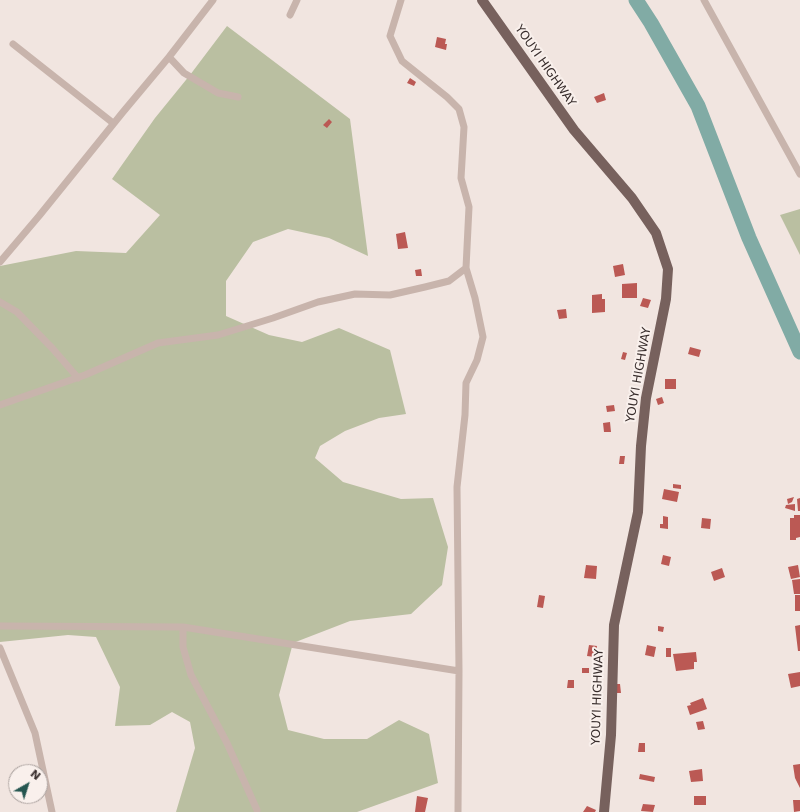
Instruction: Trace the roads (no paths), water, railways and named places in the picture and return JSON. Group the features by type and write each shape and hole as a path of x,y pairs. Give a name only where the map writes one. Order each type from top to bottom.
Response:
{"main road":[{"name":"YOUYI HIGHWAY","path":"482,0 574,130 636,203 656,233 668,269 666,298 646,398 641,446 638,512 614,625 611,735 604,812"}],"street":[{"path":"0,262 39,216 113,123 169,58 213,0"},
{"path":"290,15 297,0"},
{"path":"401,0 390,36 402,60 447,96 459,109 464,127 461,178 469,208 466,268 475,298 483,337 477,360 466,383 465,415 457,487 459,671 458,812"},
{"path":"704,0 800,174"},
{"path":"13,44 113,123"},
{"path":"169,58 184,73 218,93 238,97"},
{"path":"0,405 78,378 158,343 218,335 318,302 355,294 390,295 425,287 449,280 466,268"},
{"path":"0,302 17,312 53,349 78,378"},
{"path":"0,626 183,627 459,671"},
{"path":"183,627 183,647 191,675 227,743 257,810"},
{"path":"0,648 35,732 52,812"}],"waterway":[{"path":"636,0 651,23 698,106 749,238 800,352"}]}
